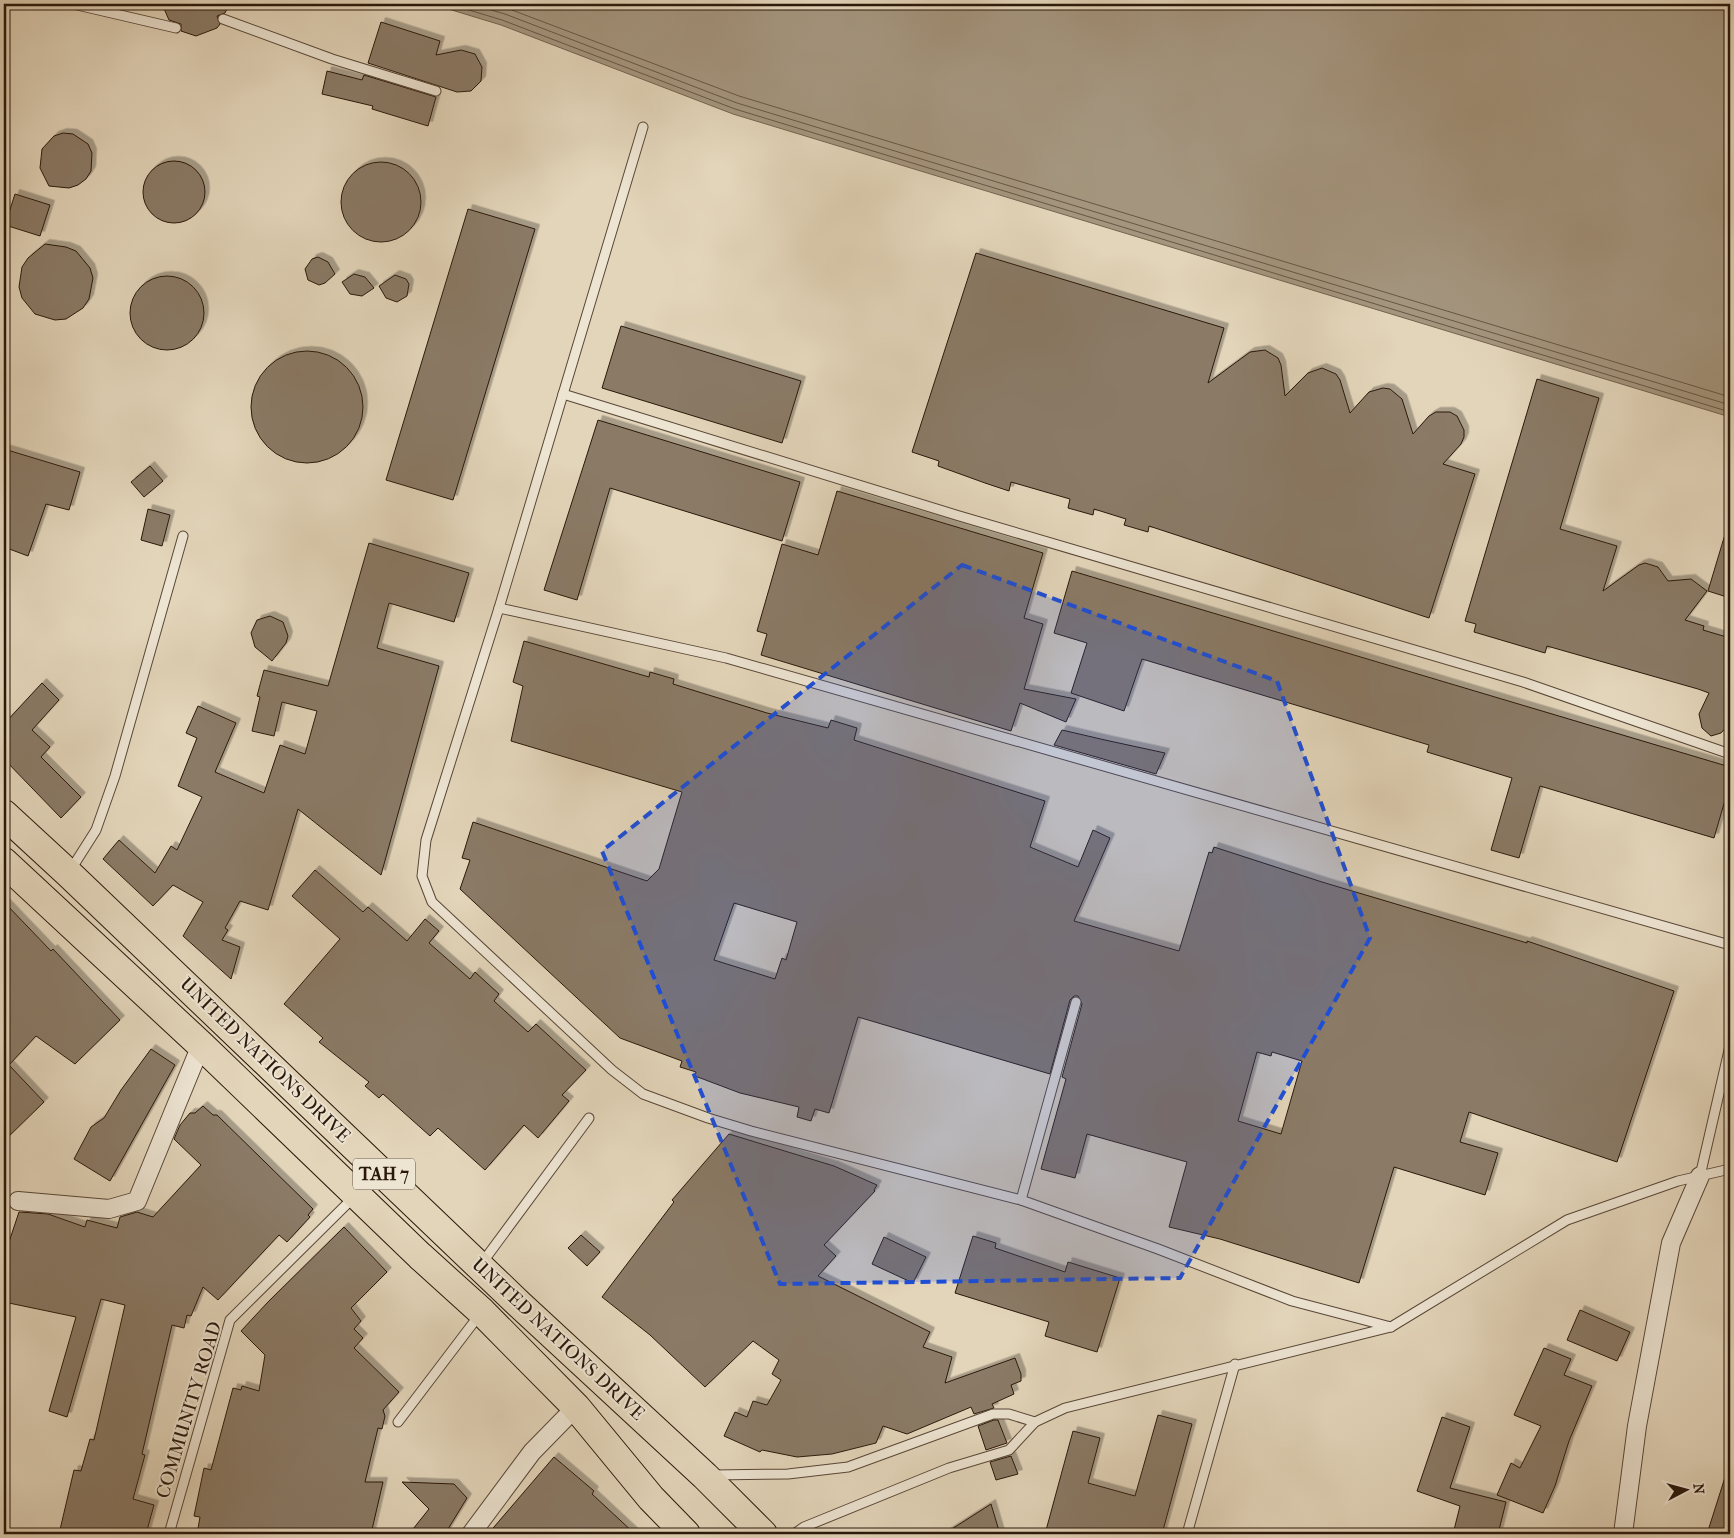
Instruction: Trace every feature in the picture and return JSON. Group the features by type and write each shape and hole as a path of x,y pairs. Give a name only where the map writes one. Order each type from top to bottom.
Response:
{"highway":[{"name":"UNITED NATIONS DRIVE","path":"4,814 519,1304 705,1476 764,1534"},
{"name":"UNITED NATIONS DRIVE","path":"4,862 201,1045 420,1256 482,1312 576,1406 651,1498 686,1534"}],"street":[{"path":"18,1200 109,1209 137,1201 201,1045"},
{"path":"1623,1534 1637,1426 1671,1243 1700,1176"},
{"path":"471,1534 532,1452 576,1406"}],"lane":[{"path":"73,4 176,28"},
{"path":"223,19 332,58 436,91"},
{"path":"643,127 499,608 426,840 422,876 432,902 612,1070 643,1094 708,1118 751,1131 1021,1200 1158,1249 1292,1301 1391,1327"},
{"path":"562,394 956,515 1523,682 1730,754"},
{"path":"68,873 96,830 115,776 183,536"},
{"path":"499,608 726,658 1730,945"},
{"path":"1021,1200 1076,1002"},
{"path":"1700,1176 1730,1046"},
{"path":"480,1265 589,1118"},
{"path":"794,1534 804,1527 950,1468 1009,1450 1035,1422 1065,1408 1235,1364 1391,1327 1567,1220 1700,1176 1730,1169"},
{"name":"COMMUNITY ROAD","path":"169,1534 230,1320 356,1194"},
{"path":"398,1422 482,1312"},
{"path":"1188,1534 1235,1364"},
{"path":"705,1476 788,1474 848,1467 993,1414 1009,1414 1035,1422"}],"highlighted area":[{"path":"962,565 1277,681 1370,938 1180,1278 780,1284 602,851"}],"water":[{"path":"432,4 1730,4 1730,417 733,114 501,25"}],"building":[{"path":"162,4 229,4 225,13 217,16 220,24 217,28 196,36 181,31 181,24 169,20"},
{"path":"381,22 440,41 436,55 461,50 475,54 482,67 481,81 471,91 457,92 368,63"},
{"path":"327,71 362,80 364,75 436,97 428,126 372,109 373,106 322,94"},
{"path":"63,133 73,134 88,144 92,153 91,171 86,179 78,185 69,188 49,186 40,168 42,149 54,136"},
{"path":"168,161 180,161 196,170 203,180 205,192 203,204 196,214 180,223 168,223 157,218 148,209 143,198 143,186 148,175 157,166"},
{"path":"381,162 396,165 409,174 418,187 421,202 418,217 409,230 396,239 381,242 366,239 353,230 344,217 341,202 344,187 353,174 366,165"},
{"path":"15,194 50,205 40,236 5,225"},
{"path":"468,209 535,229 453,500 386,480"},
{"path":"45,244 66,247 76,251 90,268 93,278 89,299 83,308 66,319 55,320 35,314 22,298 19,287 22,267 28,258"},
{"path":"976,253 1224,328 1208,383 1250,352 1265,350 1278,358 1281,365 1285,396 1308,373 1322,368 1336,374 1340,380 1350,413 1369,392 1383,388 1390,389 1402,399 1413,434 1429,416 1436,412 1450,412 1457,416 1464,430 1464,437 1461,444 1443,464 1475,474 1429,618 1149,526 1148,532 1124,525 1126,519 1094,509 1093,515 1068,508 1070,499 1011,482 1009,491 938,466 939,461 912,452"},
{"path":"318,257 328,262 335,274 325,283 319,285 308,280 305,269 312,259"},
{"path":"354,274 365,277 374,288 362,296 350,294 342,282"},
{"path":"395,275 406,279 409,284 407,296 397,302 386,298 379,286"},
{"path":"167,276 181,279 193,287 201,299 204,313 201,327 193,339 181,347 167,350 153,347 141,339 133,327 130,313 133,299 141,287 153,279"},
{"path":"621,326 801,381 782,443 602,388"},
{"path":"307,351 328,355 347,367 359,386 363,407 359,428 347,447 328,459 307,463 286,459 267,447 255,428 251,407 255,386 267,367 286,355"},
{"path":"1537,379 1599,398 1560,529 1617,546 1603,591 1639,565 1645,563 1658,567 1668,581 1691,579 1707,591 1685,620 1704,626 1703,630 1730,638 1730,723 1721,733 1711,736 1702,728 1699,714 1709,693 1547,646 1545,653 1474,632 1476,624 1465,621"},
{"path":"598,420 800,482 782,541 610,488 577,600 544,590"},
{"path":"4,449 80,472 69,510 46,504 28,556 4,547"},
{"path":"150,466 163,481 144,497 131,482"},
{"path":"837,491 1043,553 1024,618 1043,624 1024,689 1076,699 1066,722 1020,703 1011,731 761,655 767,634 757,631 782,544 818,555"},
{"path":"148,509 170,515 162,546 141,540"},
{"path":"1726,531 1730,531 1730,598 1708,591"},
{"path":"369,543 469,573 454,622 389,603 377,648 439,666 381,875 298,809 268,910 240,901 225,928 228,930 222,940 240,947 231,979 183,936 203,902 173,885 153,906 103,859 119,840 155,873 171,846 177,850 202,797 178,786 197,738 186,733 198,706 236,723 215,772 264,793 280,745 305,754 317,711 282,702 274,736 252,731 260,697 257,696 264,670 328,686"},
{"path":"1072,571 1730,767 1730,783 1714,838 1540,786 1519,858 1491,850 1512,778 1427,752 1429,745 1142,659 1124,711 1071,693 1087,643 1054,633"},
{"path":"270,616 283,622 288,636 286,643 272,661 255,647 251,633 257,620"},
{"path":"524,641 649,677 650,672 674,679 673,684 767,713 828,728 831,720 857,728 854,740 1045,801 1030,847 1078,867 1093,830 1110,838 1074,921 1179,951 1209,852 1212,853 1214,847 1322,882 1527,943 1527,941 1674,991 1617,1162 1469,1112 1460,1142 1498,1153 1485,1195 1394,1167 1359,1283 1220,1239 1169,1227 1187,1162 1087,1134 1075,1178 1041,1169 1066,1079 1062,1077 1082,1004 1078,996 1074,996 1070,1000 1050,1074 858,1017 829,1113 815,1109 811,1121 797,1117 799,1107 740,1093 695,1076 696,1072 680,1067 682,1061 620,1038 460,889 470,860 462,858 473,822 647,881 659,869 682,792 511,741 523,686 513,682","holes":["734,903 797,922 786,960 782,958 775,979 714,960","1257,1052 1271,1056 1272,1052 1302,1061 1281,1134 1238,1121"]},
{"path":"42,683 59,700 32,730 50,747 41,757 81,797 61,818 4,759 4,724"},
{"path":"1062,730 1165,753 1156,774 1054,745"},
{"path":"315,870 363,912 368,907 407,941 425,919 439,931 429,943 470,979 475,972 499,994 494,1001 528,1032 536,1024 586,1070 562,1095 569,1101 538,1138 524,1125 485,1170 438,1128 430,1136 383,1094 379,1098 365,1086 369,1082 319,1042 323,1038 284,1004 340,939 292,896"},
{"path":"4,902 51,951 53,949 120,1020 75,1064 36,1036 9,1065 44,1102 4,1141"},
{"path":"151,1049 175,1065 110,1181 74,1159 91,1127 104,1118 121,1090"},
{"path":"203,1106 213,1115 217,1115 313,1209 308,1215 310,1217 287,1242 279,1235 218,1300 203,1287 191,1316 187,1315 184,1328 172,1325 142,1454 145,1455 133,1499 154,1505 146,1534 59,1534 74,1470 81,1471 90,1439 94,1440 125,1305 101,1299 67,1417 49,1411 76,1317 4,1302 4,1257 19,1212 48,1214 85,1227 87,1220 117,1228 120,1217 137,1212 153,1217 201,1165 174,1139 180,1125 190,1113 195,1113"},
{"path":"729,1134 834,1166 877,1185 875,1191 824,1245 836,1256 818,1276 930,1332 923,1347 952,1357 945,1383 1015,1358 1021,1374 1021,1381 1011,1385 1014,1394 992,1404 994,1408 974,1414 971,1407 907,1434 883,1426 876,1443 832,1454 797,1457 762,1450 760,1452 724,1436 735,1412 747,1417 753,1401 767,1405 781,1380 772,1374 779,1360 753,1341 705,1387 650,1335 602,1297 674,1202 672,1200"},
{"path":"344,1227 387,1272 351,1308 361,1321 354,1329 363,1338 354,1348 399,1392 383,1410 385,1416 382,1429 378,1428 365,1482 383,1482 371,1534 197,1534 200,1517 194,1516 204,1468 211,1470 233,1388 241,1390 242,1386 259,1391 265,1355 241,1331"},
{"path":"581,1235 600,1252 587,1266 568,1248"},
{"path":"973,1236 996,1243 995,1248 1065,1272 1068,1262 1120,1278 1097,1352 1045,1336 1049,1322 955,1293"},
{"path":"884,1237 926,1257 913,1283 872,1264"},
{"path":"1580,1310 1630,1332 1617,1361 1567,1340"},
{"path":"1544,1348 1571,1359 1564,1375 1592,1386 1569,1441 1555,1486 1543,1513 1497,1495 1511,1463 1520,1468 1541,1426 1514,1415"},
{"path":"1158,1415 1192,1424 1162,1534 1045,1534 1073,1431 1100,1438 1088,1483 1135,1496"},
{"path":"1442,1417 1470,1427 1450,1488 1506,1502 1498,1534 1453,1534 1460,1506 1417,1491"},
{"path":"998,1420 1007,1443 986,1450 978,1426"},
{"path":"1011,1456 1018,1474 996,1480 990,1462"},
{"path":"554,1457 594,1491 592,1494 635,1534 488,1534"},
{"path":"1727,1471 1730,1471 1730,1534 1707,1534"},
{"path":"402,1482 454,1484 467,1498 445,1534 409,1534 429,1509"},
{"path":"991,1504 1000,1534 944,1534"}]}
